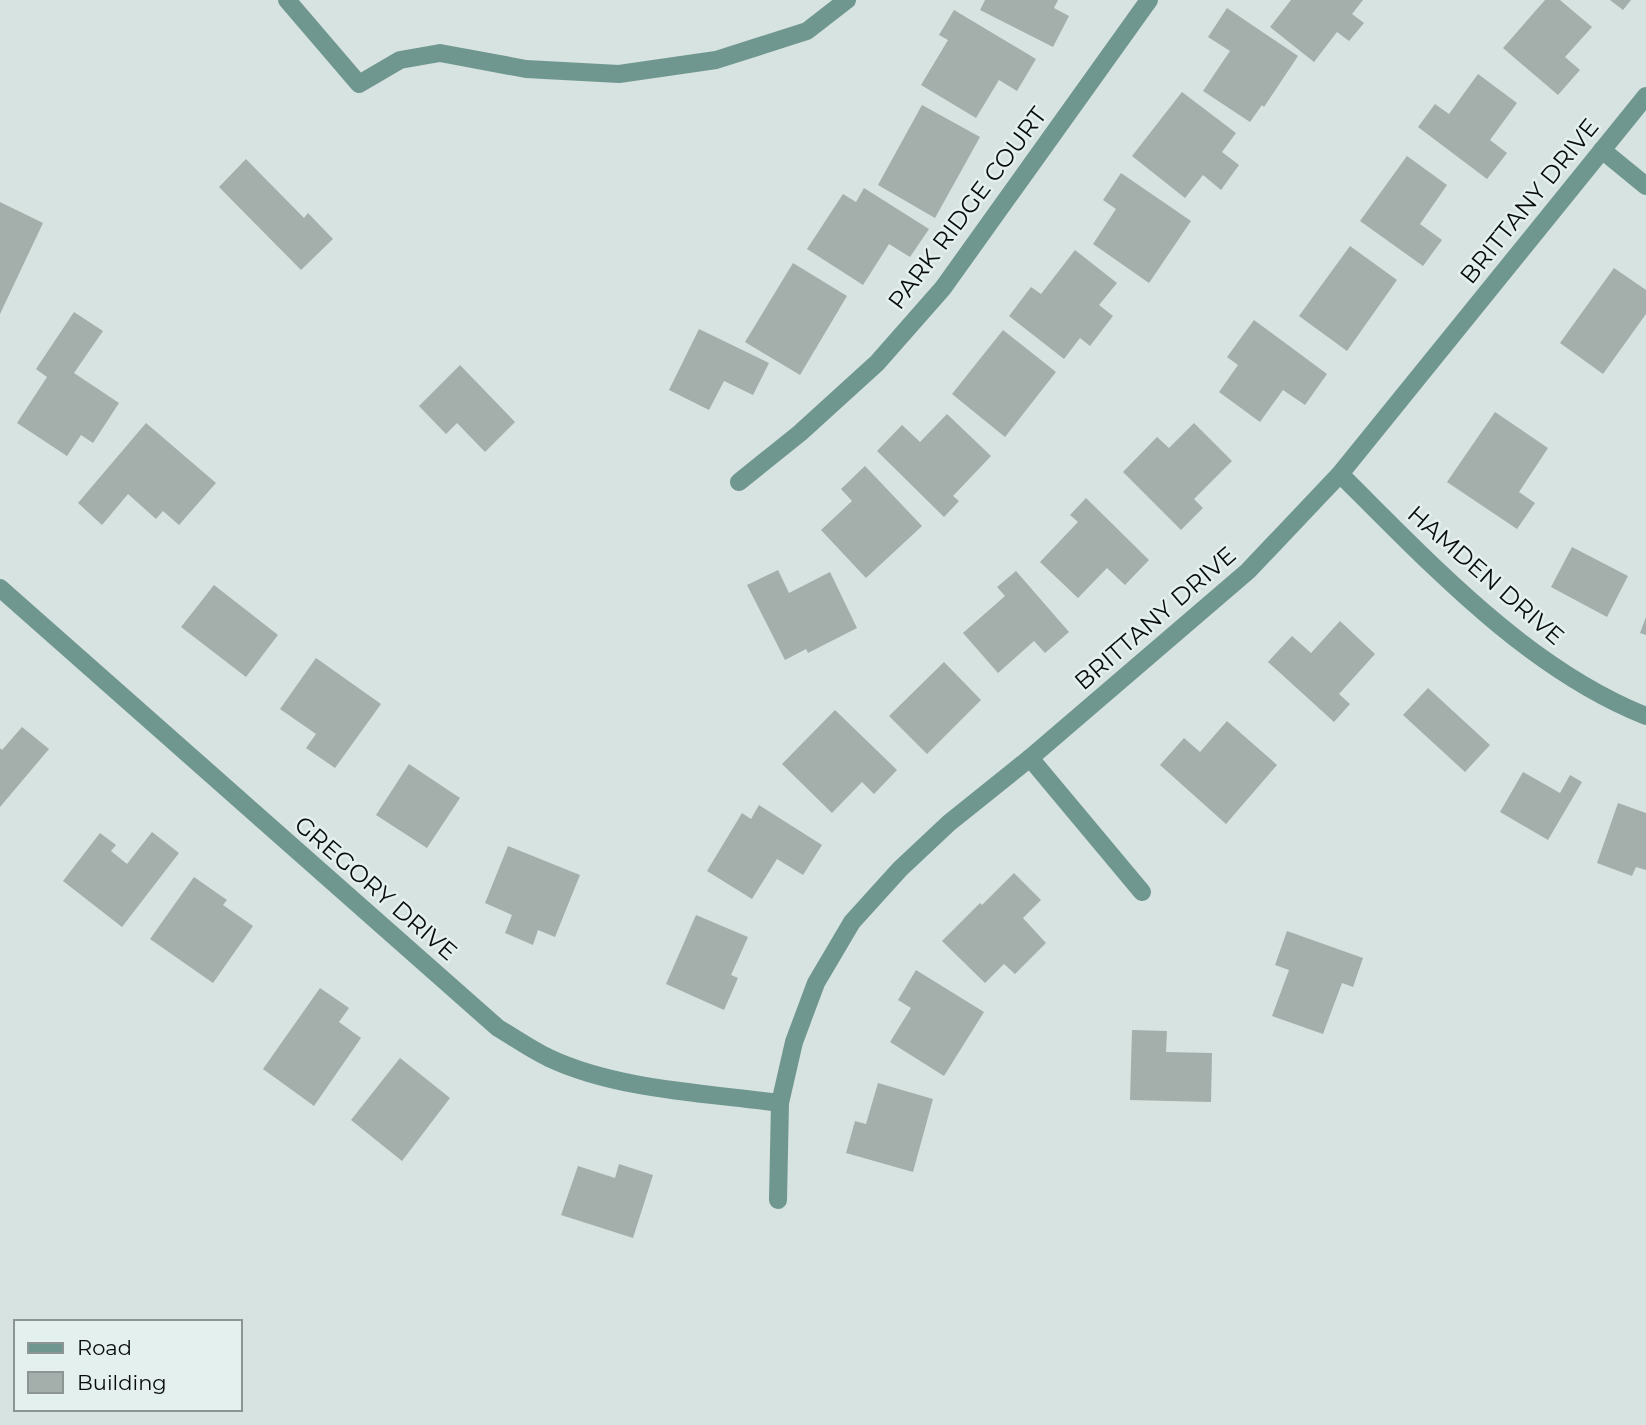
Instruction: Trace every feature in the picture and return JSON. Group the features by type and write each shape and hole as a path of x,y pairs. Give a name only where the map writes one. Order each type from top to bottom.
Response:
{"street":[{"path":"287,0 359,84 400,60 440,53 526,69 619,74 716,60 807,31 847,0"},
{"name":"PARK RIDGE COURT","path":"738,482 800,433 877,363 943,288 1149,0"},
{"name":"BRITTANY DRIVE","path":"778,1200 780,1103 793,1042 816,983 852,922 900,869 949,823 1030,758 1248,571 1340,474 1646,96"},
{"path":"1602,150 1646,186"},
{"name":"HAMDEN DRIVE","path":"1340,474 1432,565 1540,659 1616,704 1646,716"},
{"name":"GREGORY DRIVE","path":"0,588 498,1028 549,1059 599,1075 652,1086 780,1103"},
{"path":"1030,758 1142,892"}],"building":[{"path":"985,0 1058,0 1054,8 1069,16 1053,47 980,10"},
{"path":"1291,0 1363,0 1352,14 1364,23 1349,41 1337,32 1314,62 1270,27"},
{"path":"1545,0 1560,0 1592,27 1565,57 1580,70 1558,95 1503,48"},
{"path":"1610,0 1631,0 1623,10"},
{"path":"1227,8 1298,56 1264,107 1262,105 1250,122 1203,91 1230,51 1208,37"},
{"path":"954,10 1036,59 1017,91 999,80 976,118 921,85 948,40 939,35"},
{"path":"1478,74 1517,103 1490,140 1507,153 1487,179 1418,127 1435,104 1449,114"},
{"path":"1182,92 1236,133 1222,152 1239,165 1221,190 1203,175 1185,198 1132,156"},
{"path":"922,105 980,137 935,218 878,185"},
{"path":"1407,156 1447,185 1420,224 1442,240 1423,266 1360,221"},
{"path":"246,159 304,218 308,213 333,239 301,270 219,187"},
{"path":"1121,173 1191,221 1149,283 1093,244 1116,209 1103,200"},
{"path":"864,188 929,229 910,257 889,244 863,285 807,249 843,194 856,202"},
{"path":"0,202 43,223 0,314"},
{"path":"1350,246 1397,280 1347,351 1299,316"},
{"path":"1075,250 1117,283 1099,305 1113,316 1090,346 1080,338 1064,359 1009,316 1031,287 1041,294"},
{"path":"793,263 847,296 800,375 745,342"},
{"path":"1614,268 1646,290 1646,314 1603,374 1560,343"},
{"path":"74,312 103,331 74,373 119,403 93,443 81,435 67,456 17,423 47,377 36,369"},
{"path":"1254,320 1327,374 1305,405 1283,390 1260,422 1219,392 1238,365 1227,357"},
{"path":"699,329 769,363 753,395 724,381 709,410 669,390"},
{"path":"1003,330 1056,372 1005,437 952,394"},
{"path":"460,365 515,422 485,452 457,423 446,434 419,406"},
{"path":"1495,412 1548,448 1519,492 1535,503 1517,529 1447,482"},
{"path":"947,414 991,456 953,496 959,501 944,517 877,451 902,425 920,442"},
{"path":"146,423 216,483 179,525 163,511 156,519 128,494 102,525 78,503"},
{"path":"1194,423 1232,461 1194,499 1203,508 1181,530 1123,472 1157,437 1169,448"},
{"path":"865,466 922,526 866,578 821,530 852,501 841,489"},
{"path":"1086,498 1149,560 1125,585 1107,568 1078,598 1040,562 1078,522 1070,515"},
{"path":"1572,547 1628,576 1607,617 1551,587"},
{"path":"778,570 789,593 830,572 857,628 808,653 806,649 785,660 747,585"},
{"path":"1016,571 1069,632 1045,653 1034,641 998,673 963,633 1005,596 997,587"},
{"path":"214,585 278,635 246,677 181,627"},
{"path":"1646,617 1646,635 1640,633"},
{"path":"1340,621 1375,654 1339,694 1350,704 1334,722 1268,662 1292,636 1311,653"},
{"path":"316,658 381,704 335,768 306,748 316,734 280,709"},
{"path":"944,662 981,700 927,754 889,716"},
{"path":"1428,688 1490,745 1465,772 1403,715"},
{"path":"835,710 897,770 874,794 862,782 832,813 782,764"},
{"path":"1227,721 1277,765 1226,824 1160,765 1184,738 1200,752"},
{"path":"22,727 49,749 0,807 0,748 2,750"},
{"path":"409,764 460,798 427,848 376,815"},
{"path":"1523,772 1560,793 1570,775 1582,782 1548,840 1500,812"},
{"path":"1618,803 1646,813 1646,870 1636,867 1632,876 1597,863"},
{"path":"759,805 822,845 803,875 777,859 752,899 707,871 742,813 751,819"},
{"path":"152,832 179,853 122,927 63,881 100,833 116,845 111,851 127,864"},
{"path":"508,846 580,875 555,937 538,930 533,945 505,933 512,915 485,903"},
{"path":"1014,873 1041,900 1023,918 1046,943 1015,974 1004,964 985,983 942,941"},
{"path":"194,877 227,900 223,905 253,926 213,983 150,939"},
{"path":"696,915 748,937 731,975 738,978 724,1010 666,984"},
{"path":"1287,931 1363,958 1353,987 1342,983 1323,1034 1272,1016 1289,970 1275,965"},
{"path":"916,970 984,1012 944,1076 890,1042 911,1008 898,1000"},
{"path":"320,988 349,1008 339,1022 361,1038 314,1106 263,1069"},
{"path":"1132,1030 1167,1031 1166,1052 1212,1053 1211,1102 1130,1100"},
{"path":"400,1058 450,1098 402,1161 351,1120"},
{"path":"878,1083 933,1099 913,1172 846,1153 855,1121 866,1124"},
{"path":"619,1164 653,1175 633,1238 561,1215 578,1166 615,1178"}]}
